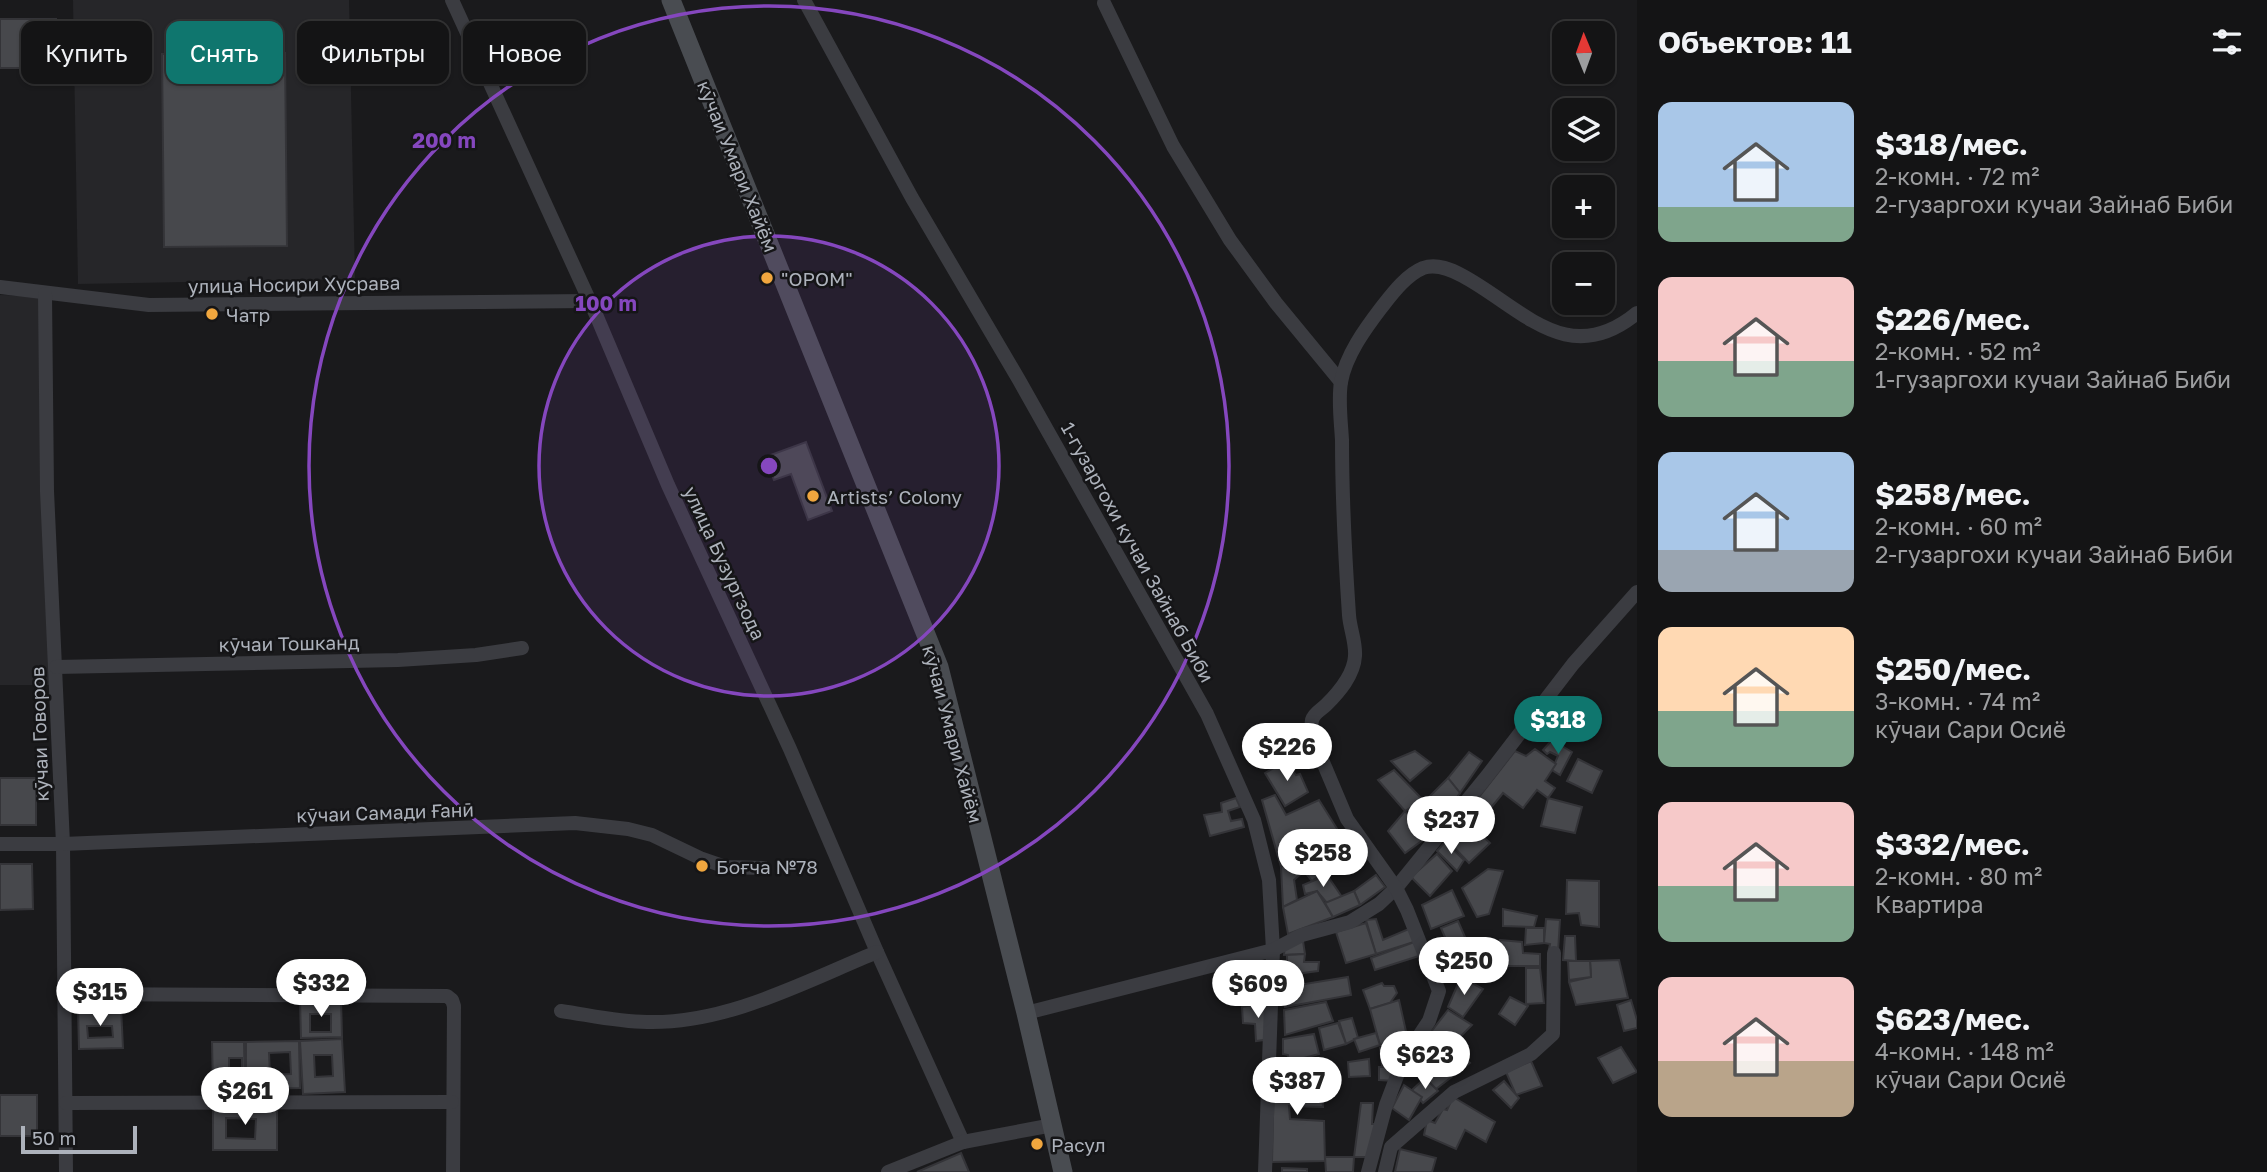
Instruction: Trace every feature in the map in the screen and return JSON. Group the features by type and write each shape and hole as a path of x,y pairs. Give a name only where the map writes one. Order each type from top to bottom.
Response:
{"main road":[{"name":"кӯчаи Умари Хайём","path":"671,0 939,667 1063,1172"}],"street":[{"name":"улица Бузургзода","path":"452,0 589,301 668,485 790,749 877,952 963,1142"},
{"name":"1-гузаргохи кучаи Зайнаб Биби","path":"804,0 912,198 1038,414 1207,714 1254,820 1269,880 1273,950 1265,1172"},
{"path":"1104,3 1173,145 1230,240 1276,303 1341,382"},
{"path":"1368,1172 1386,1105 1403,1060 1429,1021 1439,990 1396,888 1347,819 1312,736 1312,722 1316,713 1350,676 1355,659 1355,644 1349,623 1342,510 1341,382 1350,357 1367,326 1407,278 1423,268 1436,266 1452,270 1479,285 1535,324 1555,332 1578,336 1601,334 1627,322 1637,313"},
{"name":"улица Носири Хусрава","path":"0,287 149,305 589,301"},
{"name":"кӯчаи Говоров","path":"45,294 47,491 63,844 66,1172"},
{"path":"1026,1013 1273,950 1302,935 1350,922 1379,904 1396,888 1487,776 1573,664 1637,592"},
{"name":"кӯчаи Тошканд","path":"56,667 398,660 477,655 522,648"},
{"name":"кӯчаи Самади Ғанӣ","path":"0,845 575,823 628,829 652,835 700,859 726,867 764,868"},
{"path":"561,1012 646,1023 702,1017 746,1005 877,952"},
{"path":"1385,1172 1391,1147 1454,1092 1531,1054 1553,1034 1553,953"},
{"path":"65,994 447,996 454,1006 453,1172"},
{"path":"66,1103 452,1102"},
{"path":"888,1172 963,1142 1053,1125"}],"shaded area":[{"path":"73,0 349,0 349,21 297,21 297,84 351,84 355,279 78,284 74,84 152,84 152,21 73,21"},
{"path":"0,295 39,296 51,685 0,685"}],"building":[{"path":"0,19 56,19 21,21 21,68 0,68"},
{"path":"283,53 287,246 164,247 162,54 166,54 166,84 283,84"},
{"name":"Artists’ Colony","path":"806,442 832,511 808,520 791,474 774,480 765,457"},
{"path":"1552,740 1572,752 1560,775 1552,770 1558,756 1550,752 1547,754 1543,750"},
{"path":"1535,749 1556,764 1545,781 1555,788 1548,798 1537,790 1523,808 1503,793 1477,825 1465,815 1515,751 1526,756"},
{"path":"1415,751 1431,763 1410,781 1391,761"},
{"path":"1469,752 1482,761 1460,793 1448,778"},
{"path":"1578,759 1602,771 1592,793 1567,781"},
{"path":"1286,761 1296,775 1300,774 1308,792 1285,806 1265,773"},
{"path":"1394,770 1423,800 1405,811 1378,780"},
{"path":"0,778 36,778 36,825 0,825"},
{"path":"1448,778 1460,793 1438,822 1422,804"},
{"path":"1275,795 1286,815 1319,800 1341,835 1281,867 1262,800"},
{"path":"1236,798 1240,807 1228,811 1231,821 1242,819 1244,827 1210,836 1204,815 1222,812 1221,803"},
{"path":"1548,798 1582,807 1575,833 1541,826"},
{"path":"1405,811 1427,837 1405,853 1388,831"},
{"path":"1466,821 1490,843 1469,863 1449,842"},
{"path":"1335,842 1348,858 1321,874 1307,853"},
{"path":"1445,842 1464,860 1457,871 1437,851"},
{"path":"1307,853 1321,874 1312,881 1304,871 1294,880 1297,900 1283,907 1281,867"},
{"path":"1437,854 1452,871 1430,896 1411,877"},
{"path":"0,864 32,864 33,909 0,910"},
{"path":"1488,869 1503,871 1489,914 1477,917 1462,888"},
{"path":"1327,875 1342,897 1327,903 1317,891 1305,894 1303,885"},
{"path":"1376,875 1385,887 1360,905 1354,891"},
{"path":"1567,880 1599,881 1599,927 1581,925 1579,913 1566,914"},
{"path":"1452,890 1464,916 1431,929 1422,905"},
{"path":"1317,891 1333,917 1288,934 1283,907"},
{"path":"1354,891 1360,905 1333,917 1325,903"},
{"path":"1503,909 1537,916 1534,927 1503,926"},
{"path":"1376,919 1383,940 1411,928 1417,941 1376,954 1366,920"},
{"path":"1546,919 1560,920 1558,952 1549,949 1550,944 1544,943"},
{"path":"1458,921 1472,953 1454,958 1441,928"},
{"path":"1366,923 1376,954 1346,963 1336,932"},
{"path":"1526,928 1544,928 1544,943 1525,945"},
{"path":"1565,936 1575,936 1576,961 1563,960"},
{"path":"1500,940 1522,942 1523,953 1540,954 1540,966 1496,966"},
{"path":"1303,941 1305,954 1284,955 1285,944"},
{"path":"1417,941 1422,955 1375,970 1371,958"},
{"path":"1305,954 1304,962 1319,962 1318,971 1287,975 1287,955"},
{"path":"1619,960 1628,998 1576,1005 1569,982 1591,977 1590,961"},
{"path":"1568,961 1590,961 1591,977 1569,980"},
{"path":"1526,968 1540,968 1544,1003 1526,1004"},
{"path":"1348,977 1351,995 1285,1007 1286,987"},
{"path":"1461,977 1483,989 1463,1017 1448,1007"},
{"path":"1382,983 1384,986 1394,986 1397,993 1390,1003 1370,1009 1363,990"},
{"path":"1510,997 1528,1006 1515,1025 1499,1014"},
{"path":"341,999 342,1037 301,1038 300,1000","holes":["310,1014 331,1014 331,1032 310,1032"]},
{"path":"1399,1000 1407,1036 1380,1045 1370,1009"},
{"path":"1631,1000 1637,1028 1624,1031 1617,1005"},
{"path":"1268,1002 1271,1039 1256,1041 1255,1024 1243,1023 1242,1007"},
{"path":"1326,1002 1333,1021 1285,1035 1284,1010"},
{"path":"121,1007 123,1048 79,1049 78,1008","holes":["87,1026 112,1026 113,1037 88,1038"]},
{"path":"1448,1010 1472,1025 1450,1047 1431,1032"},
{"path":"1352,1018 1358,1038 1346,1044 1339,1021"},
{"path":"1338,1023 1346,1044 1324,1050 1319,1028"},
{"path":"1431,1032 1450,1047 1457,1040 1461,1045 1449,1058 1438,1050 1424,1065 1414,1054"},
{"path":"1376,1033 1380,1045 1359,1052 1354,1039"},
{"path":"1314,1034 1319,1054 1289,1062 1288,1055 1283,1054 1283,1039"},
{"path":"342,1039 345,1092 303,1094 300,1041","holes":["314,1055 332,1055 333,1076 315,1077"]},
{"path":"299,1041 300,1088 246,1089 246,1042","holes":["290,1052 291,1074 270,1075 269,1053"]},
{"path":"212,1042 244,1042 245,1086 213,1086","holes":["229,1058 242,1058 242,1073 229,1073"]},
{"path":"1396,1044 1399,1062 1382,1065 1380,1048"},
{"path":"1621,1047 1637,1072 1613,1083 1598,1058"},
{"path":"1457,1050 1470,1063 1436,1089 1425,1078"},
{"path":"1369,1059 1370,1076 1349,1077 1348,1062"},
{"path":"1531,1061 1542,1086 1516,1095 1506,1072"},
{"path":"1379,1067 1394,1067 1395,1081 1379,1080"},
{"path":"1320,1070 1323,1107 1289,1106 1290,1119 1324,1121 1325,1161 1272,1162 1274,1071"},
{"path":"1425,1078 1438,1091 1423,1103 1412,1090"},
{"path":"1504,1081 1519,1098 1511,1108 1493,1090"},
{"path":"1404,1085 1422,1097 1409,1120 1392,1108"},
{"path":"0,1095 37,1095 37,1136 0,1136"},
{"path":"1453,1097 1495,1122 1486,1142 1465,1130 1456,1149 1424,1135 1427,1120 1435,1123 1443,1109 1447,1110"},
{"path":"1361,1103 1373,1103 1372,1124 1377,1124 1369,1157 1354,1157"},
{"path":"213,1104 277,1104 277,1150 213,1150","holes":["226,1118 256,1119 255,1139 226,1138"]},
{"path":"1400,1149 1436,1158 1432,1172 1395,1172"},
{"path":"961,1153 969,1172 917,1172"},
{"path":"1325,1157 1354,1157 1353,1172 1326,1172"},
{"path":"1282,1168 1307,1169 1307,1172 1282,1172"}],"place":[{"name":"\"OPOM\"","path":"767,278"},
{"name":"Чатр","path":"212,314"},
{"name":"Artists’ Colony","path":"813,496"},
{"name":"Боғча №78","path":"702,866"},
{"name":"Расул","path":"1037,1144"}]}
